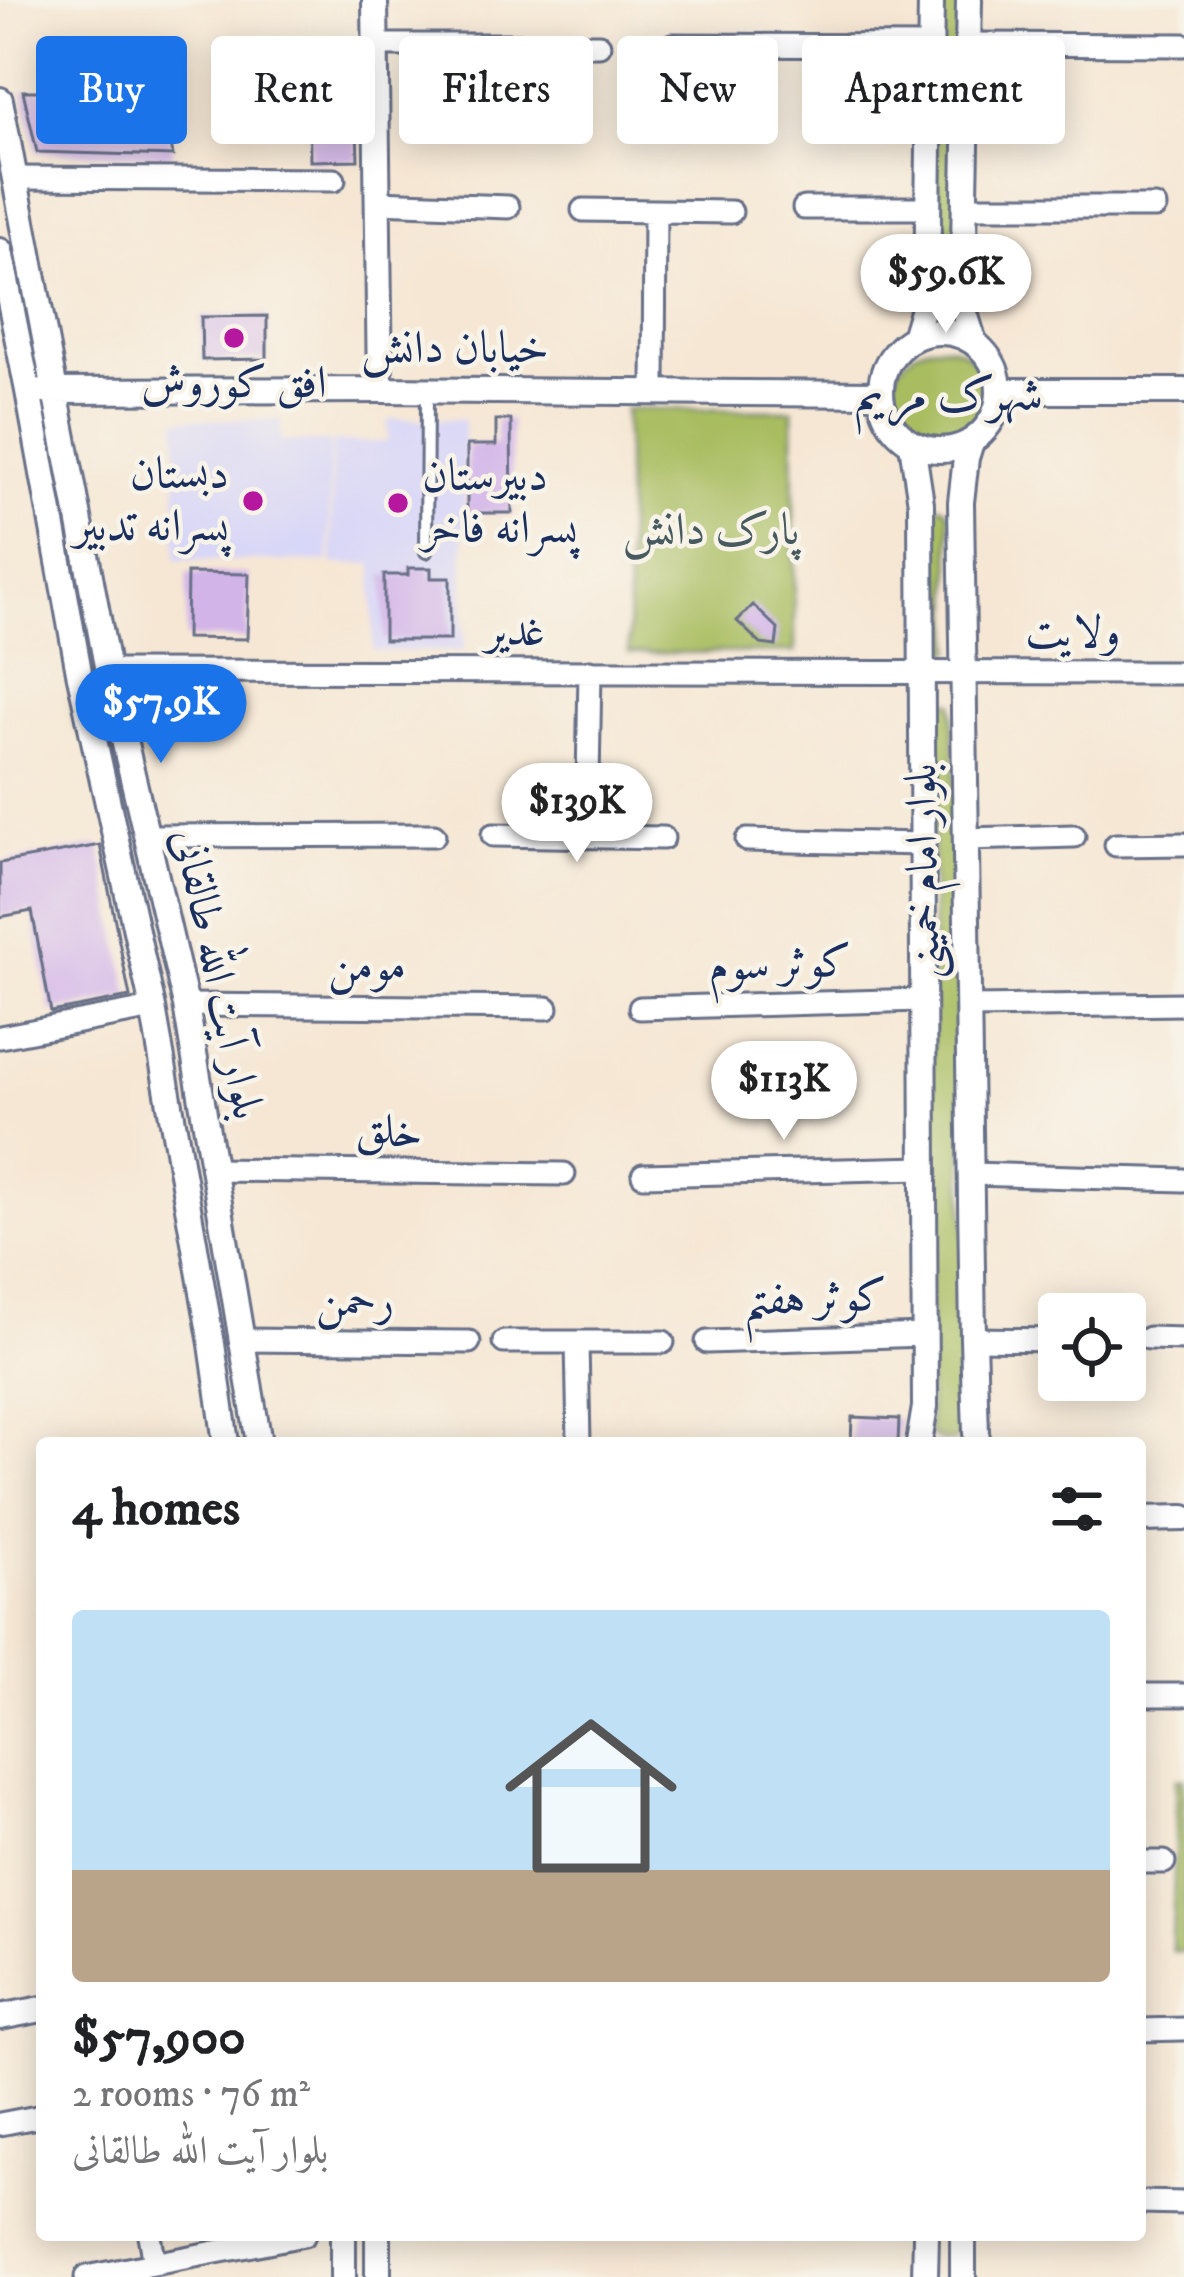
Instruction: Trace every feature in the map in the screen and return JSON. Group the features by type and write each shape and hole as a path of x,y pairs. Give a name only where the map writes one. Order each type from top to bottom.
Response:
{"street":[{"path":"375,0 380,390"},
{"path":"931,0 931,36"},
{"path":"968,36 969,0"},
{"path":"1065,44 1184,45"},
{"path":"376,45 599,45"},
{"name":"بلوار آیت الله طالقانی","path":"0,100 108,671 186,1005 258,1437"},
{"path":"914,338 927,294 929,144"},
{"path":"966,144 963,292 974,342"},
{"path":"15,178 334,181"},
{"path":"378,202 508,207"},
{"path":"965,207 1155,208"},
{"path":"804,208 927,208"},
{"path":"583,210 731,212"},
{"path":"654,392 655,211"},
{"path":"0,251 79,672 154,1008 225,1437"},
{"path":"927,294 945,305 963,292"},
{"path":"938,332 974,342 997,372 1000,392 986,429 971,442 942,451 912,444 885,414 880,394 891,358 914,338 938,332"},
{"name":"خیابان دانش","path":"28,391 880,394"},
{"path":"1000,392 1184,391"},
{"name":"بلوار امام خمینی","path":"971,442 962,502 962,671 977,1437"},
{"name":"بلوار امام خمینی","path":"912,444 921,503 925,1407 921,1437"},
{"path":"921,503 930,489 940,488 956,493 962,502"},
{"name":"غدیر","path":"108,671 962,671"},
{"path":"587,837 590,671"},
{"name":"ولایت","path":"962,671 1184,673"},
{"path":"146,836 434,835"},
{"path":"493,835 663,838"},
{"path":"966,839 1074,836"},
{"path":"746,840 921,844"},
{"path":"1116,845 1184,844"},
{"name":"کوثر سوم","path":"640,1008 922,1000"},
{"path":"969,1007 1183,1004"},
{"name":"مومن","path":"186,1005 547,1008"},
{"path":"0,1037 154,1008"},
{"path":"643,1175 925,1168"},
{"name":"خلق","path":"213,1169 564,1174"},
{"path":"970,1174 1184,1180"},
{"name":"کوثر هفتم","path":"707,1342 925,1335"},
{"path":"1149,1338 1184,1339"},
{"path":"973,1339 1038,1340"},
{"name":"رحمن","path":"240,1340 469,1342"},
{"path":"504,1342 663,1342"},
{"path":"577,1342 578,1437"},
{"path":"1146,1519 1184,1519"},
{"path":"1146,1695 1184,1695"},
{"path":"1146,1862 1164,1862"},
{"path":"0,2017 36,2010"},
{"path":"1146,2030 1184,2029"},
{"path":"0,2124 36,2117"},
{"path":"1146,2202 1184,2203"},
{"path":"150,2241 154,2264"},
{"path":"86,2277 273,2241"},
{"path":"343,2241 343,2277"},
{"path":"378,2241 378,2277"},
{"path":"925,2277 926,2241"},
{"path":"963,2241 963,2277"}],"lane":[{"path":"426,552 427,390"}],"shaded area":[{"name":"دبستان پسرانه تدبیر","path":"177,419 281,420 281,441 330,442 329,562 176,560"},
{"name":"دبیرستان پسرانه فاخر","path":"388,419 464,419 464,651 373,651 373,564 332,564 332,442 387,442"}],"green space":[{"path":"935,0 961,0 960,36 935,36"},
{"path":"936,144 959,144 956,291 946,297 938,295"},
{"path":"939,345 957,348 972,358 982,373 982,409 972,424 957,434 939,437 921,434 906,424 896,409 893,391 896,373 906,358 921,348"},
{"name":"پارک دانش","path":"625,409 793,410 795,652 629,653"},
{"path":"938,505 950,514 952,650 944,656 931,651 930,508"},
{"path":"941,699 953,703 969,1430 960,1437 929,1434 934,704"},
{"path":"1177,1779 1184,1779 1184,1952 1172,1951"}],"building":[{"path":"23,91 36,91 36,144 171,144 173,156 37,152"},
{"path":"310,144 357,144 358,160 310,161"},
{"name":"افق کوروش","path":"267,316 267,359 202,360 201,317"},
{"path":"496,420 511,420 512,513 467,513 467,445 496,445"},
{"path":"408,568 431,568 431,578 450,578 450,640 384,640 384,575 408,575"},
{"path":"187,573 249,574 247,639 186,638"},
{"path":"753,605 778,629 776,646 761,644 737,621"},
{"path":"100,845 130,997 51,1012 32,911 0,917 0,863"},
{"path":"852,1417 899,1419 898,1437 851,1437"}],"place":[{"name":"افق کوروش","path":"234,338"},
{"name":"دبستان پسرانه تدبیر","path":"253,501"},
{"name":"دبیرستان پسرانه فاخر","path":"398,503"}],"district":[{"name":"شهرک مریم","path":"949,396"}]}
